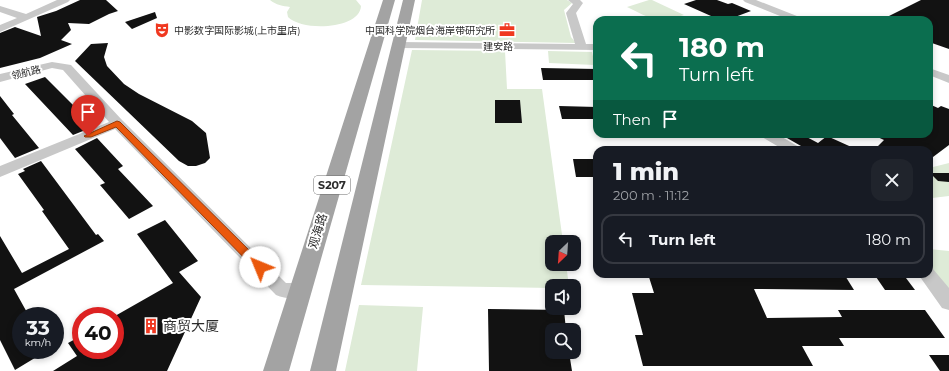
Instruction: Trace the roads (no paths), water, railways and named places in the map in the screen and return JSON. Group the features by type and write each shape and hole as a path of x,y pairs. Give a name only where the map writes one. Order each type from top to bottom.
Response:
{"main road":[{"name":"观海路","path":"276,371 389,0"},
{"name":"S207","path":"323,371 409,0"}],"street":[{"path":"38,12 28,10 52,0"},
{"path":"0,29 65,0"},
{"path":"573,0 578,3 571,13 581,46"},
{"path":"748,0 789,16"},
{"path":"0,9 25,17"},
{"name":"建安路","path":"399,45 593,47"},
{"name":"领航路","path":"0,78 52,65 67,67 117,124"},
{"path":"933,73 949,79"},
{"path":"0,172 117,124 282,290 300,291"},
{"path":"773,138 787,146"},
{"path":"930,278 949,302"}],"place":[{"name":"中影数字国际影城(上市里店)","path":"162,30"},
{"name":"中国科学院烟台海岸带研究所","path":"507,30"},
{"name":"商贸大厦","path":"151,326"}]}
